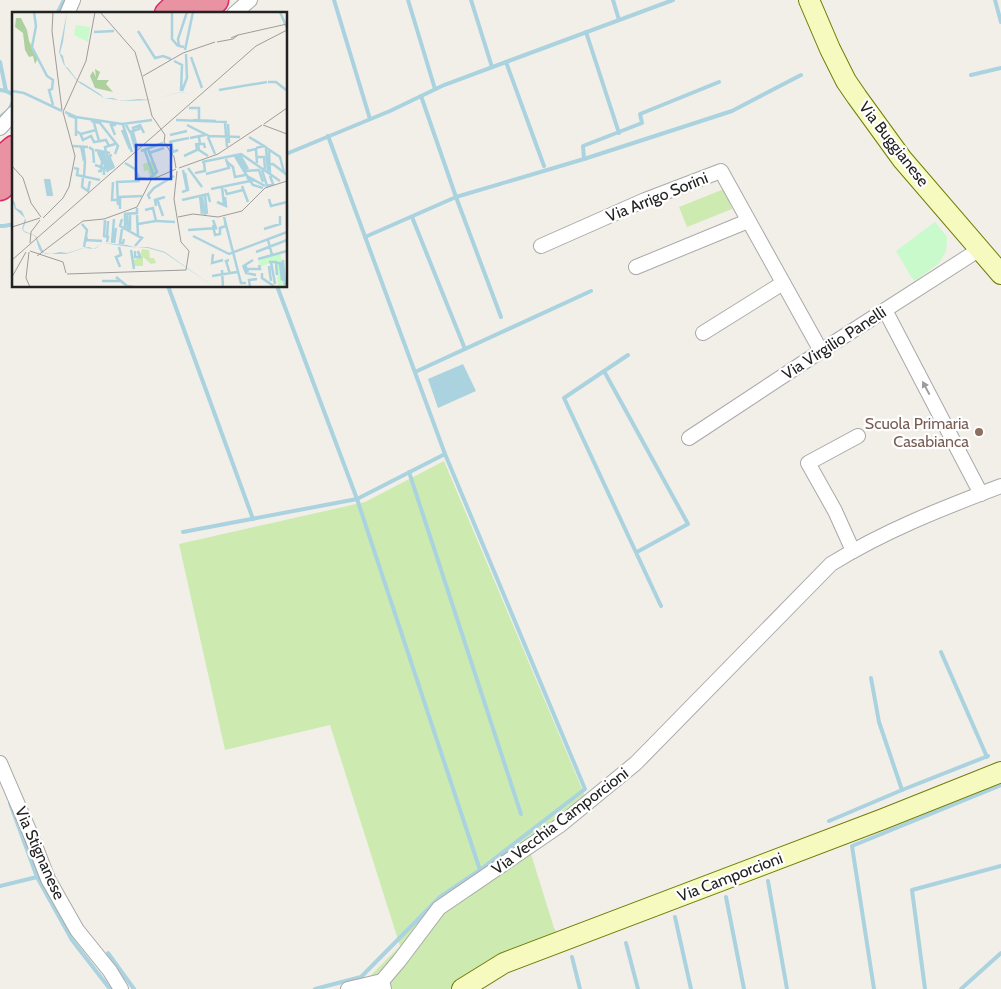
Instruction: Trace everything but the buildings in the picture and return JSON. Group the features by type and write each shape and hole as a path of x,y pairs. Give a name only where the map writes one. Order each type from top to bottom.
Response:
{"highway":[{"path":"170,12 183,0"},
{"path":"201,12 215,0"},
{"path":"0,161 12,151"},
{"path":"0,187 12,177"}],"main road":[{"name":"Via Buggianese","path":"809,0 825,39 846,81 857,97 902,158 1001,274"},
{"name":"Via Camporcioni","path":"462,989 504,962 883,820 1001,772"}],"street":[{"path":"68,12 74,0"},
{"path":"236,12 250,0"},
{"path":"0,128 12,115"},
{"name":"Via Arrigo Sorini","path":"541,246 645,200 721,171 821,351"},
{"path":"636,267 748,221"},
{"name":"Via Virgilio Panelli","path":"689,438 980,249"},
{"path":"703,333 783,283"},
{"path":"885,310 981,494"},
{"path":"853,550 835,511 808,463 858,436"},
{"name":"Via Vecchia Camporcioni","path":"383,985 398,961 439,908 559,826 636,763 831,564 853,550 928,514 1001,486"},
{"name":"Via Stignanese","path":"0,763 32,835 48,880 77,930 110,971 121,989"},
{"path":"348,989 383,985"}],"green space":[{"path":"724,189 732,209 687,227 679,207"},
{"path":"935,222 947,237 946,251 939,263 915,281 896,251"},
{"path":"444,461 585,796 527,841 554,928 566,946 463,989 372,989 365,981 400,946 330,725 225,750 179,544 365,502"}],"water":[{"path":"463,364 476,391 438,408 428,379"}],"waterway":[{"path":"58,12 64,0"},
{"path":"334,0 370,119"},
{"path":"408,0 435,89"},
{"path":"471,0 492,67"},
{"path":"613,0 619,20"},
{"path":"288,153 390,111 444,85 673,0"},
{"path":"995,0 1001,22"},
{"path":"586,32 619,133"},
{"path":"0,62 6,91"},
{"path":"506,62 544,166"},
{"path":"971,75 1001,68"},
{"path":"365,237 456,197 584,159 732,111 801,75"},
{"path":"584,159 583,146 642,123 640,114 719,82"},
{"path":"0,90 12,94"},
{"path":"421,96 501,317"},
{"path":"0,117 9,110 12,104"},
{"path":"315,989 361,977 440,897 480,870 585,789 445,454 328,136"},
{"path":"412,217 465,349"},
{"path":"0,226 12,224"},
{"path":"169,288 253,519"},
{"path":"278,288 357,499 480,870"},
{"path":"415,372 591,291"},
{"path":"628,355 564,398 661,606"},
{"path":"604,371 688,524 637,552"},
{"path":"183,532 357,499 445,454"},
{"path":"409,472 521,814"},
{"path":"941,652 987,757"},
{"path":"871,678 879,722 902,790"},
{"path":"829,821 988,756"},
{"path":"874,989 852,846 1001,785"},
{"path":"10,803 37,877 72,940 110,989"},
{"path":"925,989 912,890 1001,866"},
{"path":"0,886 37,877"},
{"path":"768,881 787,989"},
{"path":"726,897 744,989"},
{"path":"675,917 691,989"},
{"path":"626,943 638,989"},
{"path":"108,953 134,989"},
{"path":"961,989 1001,953"},
{"path":"572,957 580,989"}],"place":[{"name":"Scuola Primaria Casabianca","path":"979,432"}]}
